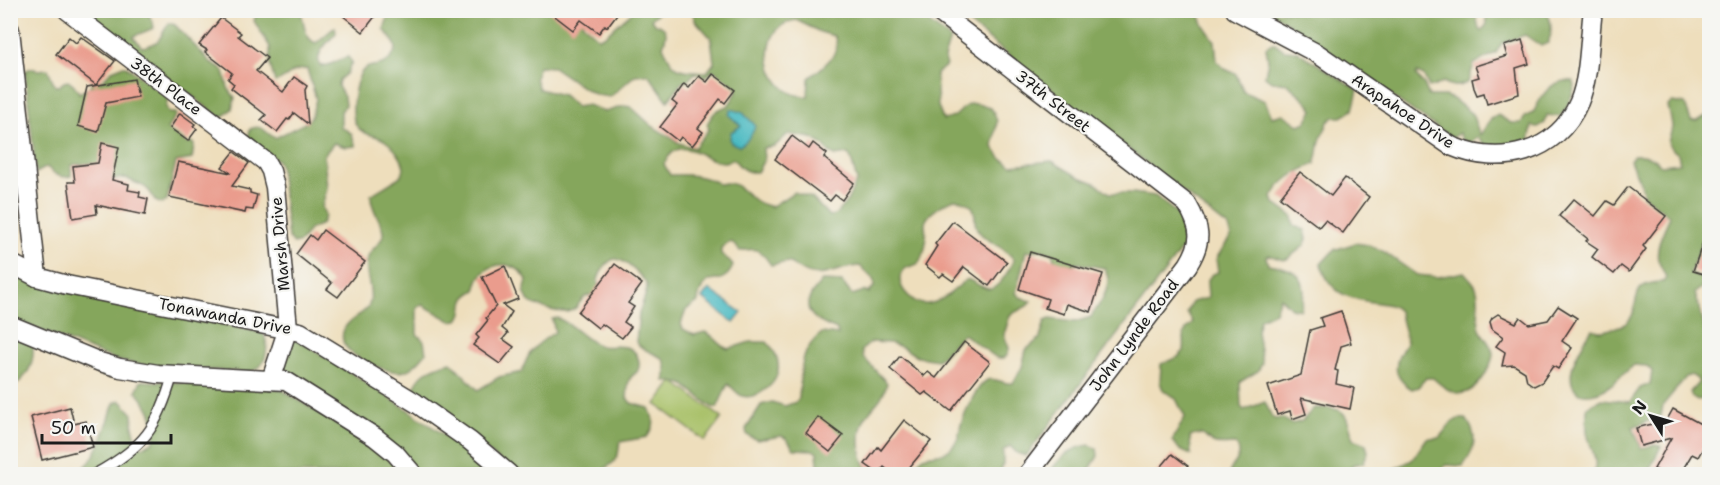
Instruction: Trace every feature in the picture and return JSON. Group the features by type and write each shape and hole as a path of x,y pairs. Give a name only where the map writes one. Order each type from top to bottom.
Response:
{"street":[{"name":"38th Place","path":"67,10 266,162"},
{"name":"37th Street","path":"936,10 1171,191"},
{"name":"Arapahoe Drive","path":"1235,10 1318,54 1451,146 1474,154 1499,156 1526,152 1541,145 1568,122 1579,102 1584,83 1593,10"},
{"path":"10,30 37,277"},
{"name":"Marsh Drive","path":"266,162 275,187 288,328"},
{"name":"John Lynde Road","path":"1028,474 1193,256 1199,242 1197,222 1187,204 1171,191"},
{"name":"Tonawanda Drive","path":"10,263 37,277 67,285 300,332 416,403 470,441 509,474"},
{"path":"10,325 120,368 173,375 286,381 375,437 395,453 413,474"},
{"path":"271,380 288,328"}],"lane":[{"path":"95,474 114,464 152,429 165,403 173,375"}],"green space":[{"path":"969,10 1198,11 1203,24 1215,41 1217,61 1225,69 1236,74 1244,92 1265,101 1272,117 1283,114 1299,125 1306,122 1313,110 1308,102 1287,83 1271,81 1265,76 1268,60 1266,47 1272,43 1284,50 1297,51 1358,90 1353,110 1342,117 1334,117 1328,122 1321,138 1315,164 1290,177 1272,197 1274,203 1293,217 1294,226 1305,230 1307,239 1304,246 1287,259 1283,260 1269,255 1266,257 1268,264 1287,269 1299,277 1303,283 1303,300 1300,310 1291,308 1280,297 1275,312 1260,319 1257,331 1262,363 1258,371 1240,382 1241,407 1244,410 1265,402 1272,417 1282,418 1291,424 1302,421 1314,408 1331,408 1342,412 1348,421 1353,439 1366,444 1368,452 1363,463 1352,465 1350,474 1229,474 1239,456 1235,444 1215,444 1204,436 1195,435 1190,437 1191,455 1180,450 1172,441 1185,417 1176,399 1163,390 1160,382 1161,364 1178,357 1184,351 1185,333 1193,323 1187,313 1192,302 1208,298 1207,282 1211,275 1218,272 1216,259 1231,236 1229,228 969,24"},
{"path":"80,11 154,11 149,16 154,28 134,38 142,47 154,44 169,23 175,25 211,63 224,71 228,88 235,98 232,109 221,118"},
{"path":"257,11 300,11 308,37 316,43 335,27 336,33 320,53 320,66 348,57 352,62 347,73 339,80 338,86 344,97 345,105 341,112 341,127 351,133 356,146 345,147 334,143 324,155 327,188 322,207 325,215 322,224 310,229 300,242 294,244 288,238 280,167 277,160 248,139 250,129 254,127 261,128 275,138 307,122 311,117 316,99 307,69 292,72 284,79 275,82 270,65 270,47 254,21"},
{"path":"390,11 587,11 582,23 599,38 633,11 660,11 651,19 665,29 663,46 671,61 675,66 684,70 707,72 714,63 711,38 695,20 692,11 914,11 950,39 944,58 947,65 936,74 938,106 943,120 956,115 967,105 981,105 992,109 997,121 993,147 1001,158 1011,165 1052,161 1110,193 1155,196 1181,217 1187,233 1184,246 1026,456 1017,453 1010,446 1003,451 1001,472 991,474 908,474 924,457 944,453 953,446 968,407 983,383 990,379 1013,383 1022,367 1026,350 1040,338 1045,321 1050,319 1075,322 1091,317 1107,287 1108,280 1104,268 1076,263 1058,271 1053,254 1041,250 1026,251 1016,293 1031,301 1027,306 1010,315 1004,335 1009,348 1004,358 997,358 963,334 938,360 918,357 890,343 871,342 862,350 863,357 887,383 880,400 864,420 860,434 862,457 873,474 819,474 817,453 813,450 794,449 782,436 757,440 747,435 746,429 761,405 772,402 785,406 796,402 799,398 803,362 809,347 822,333 838,335 837,330 820,322 811,314 808,303 810,297 822,281 842,282 852,295 864,291 869,293 875,285 873,279 860,266 817,275 789,262 771,265 759,251 752,249 740,251 732,242 721,248 721,254 733,266 726,276 708,281 704,286 698,302 686,310 681,324 683,329 694,335 705,332 728,349 750,342 767,342 776,356 778,370 773,382 754,396 742,396 728,384 717,408 712,407 683,384 665,381 666,370 662,358 647,351 636,342 639,314 647,286 634,270 616,259 603,268 599,277 598,284 603,298 584,297 573,310 567,312 552,311 529,302 524,292 527,280 521,272 513,267 497,265 482,274 476,290 465,298 458,320 451,321 423,305 417,307 417,334 424,341 426,353 417,364 408,370 389,371 370,364 352,353 343,341 345,328 368,307 370,302 368,257 383,234 372,206 371,195 397,179 404,170 402,160 392,146 359,129 353,115 355,89 361,73 367,67 384,64 392,57 396,49 384,29","holes":["796,20 834,36 836,42 834,54 809,78 808,96 794,94 783,87 775,76 770,62 770,48 774,35 782,25","539,66 553,67 585,89 597,95 610,97 635,75 648,74 668,101 682,82 687,81 695,73 706,77 713,70 735,86 737,92 728,106 713,114 707,124 709,129 694,148 679,143 652,126 631,107 624,106 605,112 588,105 576,107 563,95 539,89 535,78","788,134 812,138 835,156 848,154 857,181 847,201 835,215 829,216 812,198 794,192 771,207 758,202 731,183 720,184 695,176 670,175 664,164 672,153 680,149 688,149 715,161 725,162 734,159 744,169 757,172 764,160 763,148 775,146","955,199 971,205 980,233 1007,252 1014,260 1004,278 993,288 989,289 967,279 938,301 921,304 905,292 901,286 901,274 906,268 918,264 923,255 926,245 926,219 937,208"]},
{"path":"1270,11 1464,11 1473,17 1476,15 1479,29 1482,31 1487,24 1487,15 1492,11 1546,11 1551,27 1548,43 1541,46 1525,35 1502,43 1496,53 1474,64 1468,82 1464,84 1456,86 1443,82 1429,87 1424,76 1417,73 1416,76 1424,84 1429,96 1445,96 1453,99 1472,114 1480,135 1491,119 1498,115 1511,123 1521,123 1526,116 1533,113 1544,94 1558,83 1573,81 1575,86 1568,106 1560,117 1547,115 1545,123 1538,127 1532,126 1529,142 1517,146 1489,148 1477,137 1470,143 1462,140 1459,133 1452,138"},
{"path":"126,66 168,98 166,107 169,113 176,113 176,115 167,129 188,144 193,142 192,159 176,162 167,200 162,204 155,201 146,188 126,178 111,179 96,197 92,163 71,165 71,176 67,177 52,172 47,167 36,173 25,71 31,68 48,69 55,86 69,81 79,93 89,88 94,78 102,81 112,70"},
{"path":"1672,102 1685,104 1691,121 1697,121 1709,114 1709,242 1701,244 1690,273 1702,279 1704,285 1695,293 1706,334 1709,337 1709,397 1698,400 1692,397 1690,392 1699,382 1691,375 1686,377 1663,405 1661,416 1633,427 1641,448 1661,446 1650,469 1660,474 1644,474 1634,469 1623,474 1593,474 1595,464 1587,432 1587,407 1602,399 1630,402 1640,388 1650,384 1652,371 1647,366 1634,365 1605,389 1588,394 1578,392 1573,386 1572,370 1578,352 1592,329 1604,331 1625,324 1631,318 1636,297 1643,286 1663,282 1666,278 1657,255 1661,237 1670,216 1644,196 1630,160 1634,155 1642,155 1652,158 1661,165 1680,163 1678,154 1668,142 1672,127 1668,106"},
{"path":"1356,243 1381,250 1417,275 1438,277 1464,272 1472,281 1477,292 1480,329 1493,354 1485,375 1473,389 1460,393 1454,392 1433,378 1426,378 1418,387 1412,389 1400,379 1396,368 1397,362 1407,342 1399,311 1390,305 1358,300 1342,294 1330,283 1321,264 1334,250"},
{"path":"10,274 32,283 263,333 267,348 265,358 254,371 245,372 151,366 119,361 11,319"},
{"path":"557,318 569,324 595,344 629,348 638,358 638,369 629,381 627,398 631,403 649,408 653,420 652,429 647,437 620,442 615,461 598,474 517,474 413,393 422,375 451,362 478,390 499,377 522,372 534,348 555,332 552,319"},
{"path":"11,334 33,343 33,357 26,375 11,388"},
{"path":"295,340 399,404 494,474 419,474 289,376 283,365 289,342"},
{"path":"141,381 235,385 282,390 373,446 401,474 72,474 80,471 94,455 114,403 120,400 133,414 133,427 138,445 144,447 154,441 155,427 151,414 136,391"},
{"path":"673,381 722,418 705,441 656,404"},
{"path":"1458,419 1466,419 1474,437 1473,448 1463,466 1446,465 1441,470 1442,474 1391,474 1392,470 1412,460 1427,438 1439,438 1451,423"},
{"path":"1090,445 1097,449 1098,456 1087,474 1048,474 1066,455 1077,448"}],"water":[{"path":"731,109 741,111 755,125 749,137 739,146 731,143 730,139 731,132 741,126 729,115"},
{"path":"709,289 742,313 734,323 702,298"}],"building":[{"path":"336,10 380,10 363,32"},
{"path":"547,10 620,10 607,27 605,25 599,33 581,20 573,30"},
{"path":"221,18 241,33 238,36 267,58 256,71 283,92 294,77 307,86 305,90 308,124 294,113 277,132 261,120 266,115 231,88 234,84 228,79 232,73 199,45"},
{"path":"69,37 76,43 81,37 115,61 96,85 56,54"},
{"path":"1522,40 1529,64 1516,68 1519,94 1487,104 1484,93 1477,95 1474,88 1472,79 1479,77 1475,66 1507,56 1504,46"},
{"path":"713,74 735,90 725,103 720,99 698,128 703,132 692,146 681,137 678,141 660,127 677,105 672,101 684,84 689,88 699,76 707,82"},
{"path":"134,79 138,97 106,103 98,132 78,126 87,87"},
{"path":"180,113 195,124 193,126 197,129 188,141 170,128"},
{"path":"792,136 809,149 813,143 827,154 824,158 854,183 842,200 835,195 830,201 775,159"},
{"path":"102,143 119,147 112,180 129,184 128,190 140,192 139,197 148,199 145,215 96,205 97,214 73,218 68,182 75,182 73,166 98,163"},
{"path":"234,152 249,163 232,186 250,190 250,193 257,195 253,210 246,209 245,213 169,197 178,162 231,173 222,167"},
{"path":"1300,172 1331,196 1345,178 1369,197 1343,233 1325,220 1319,227 1280,197"},
{"path":"1628,187 1666,216 1643,246 1646,249 1629,272 1621,266 1614,274 1592,257 1598,249 1559,216 1574,199 1595,216 1607,201 1614,205"},
{"path":"953,221 1007,262 989,286 964,267 953,281 943,274 940,277 925,265 937,246 935,244"},
{"path":"323,230 365,262 338,297 327,289 332,283 296,254 310,235 316,240"},
{"path":"1707,230 1710,231 1710,276 1693,271"},
{"path":"1030,252 1103,274 1091,312 1067,304 1064,314 1045,308 1048,299 1019,289"},
{"path":"615,264 642,284 628,303 634,307 624,322 631,327 622,338 602,324 598,328 578,312"},
{"path":"505,266 518,299 503,305 512,312 502,328 508,333 503,339 514,347 500,364 473,345 479,338 476,335 488,320 486,318 496,306 482,277"},
{"path":"1558,306 1577,318 1562,341 1572,348 1558,369 1553,366 1542,382 1534,386 1527,381 1525,372 1514,365 1502,366 1505,352 1496,346 1503,337 1492,329 1490,322 1498,314 1516,323 1520,317 1529,324 1548,320"},
{"path":"1341,311 1351,343 1341,346 1335,370 1338,371 1336,384 1354,388 1350,409 1301,398 1306,414 1292,419 1290,411 1277,415 1268,386 1301,375 1310,330 1323,326 1320,318"},
{"path":"964,342 990,362 951,411 926,392 922,395 890,369 900,356 924,376 928,372 936,378"},
{"path":"70,407 74,424 86,421 93,447 42,460 31,417"},
{"path":"1673,409 1710,429 1710,436 1698,457 1692,454 1680,474 1665,474 1654,469 1671,438 1641,446 1636,428 1656,423 1663,427"},
{"path":"818,417 843,436 830,452 806,433"},
{"path":"904,420 931,441 904,474 893,474 884,467 879,474 865,464 878,447 881,450"},
{"path":"1172,454 1188,466 1181,474 1155,474"}]}
